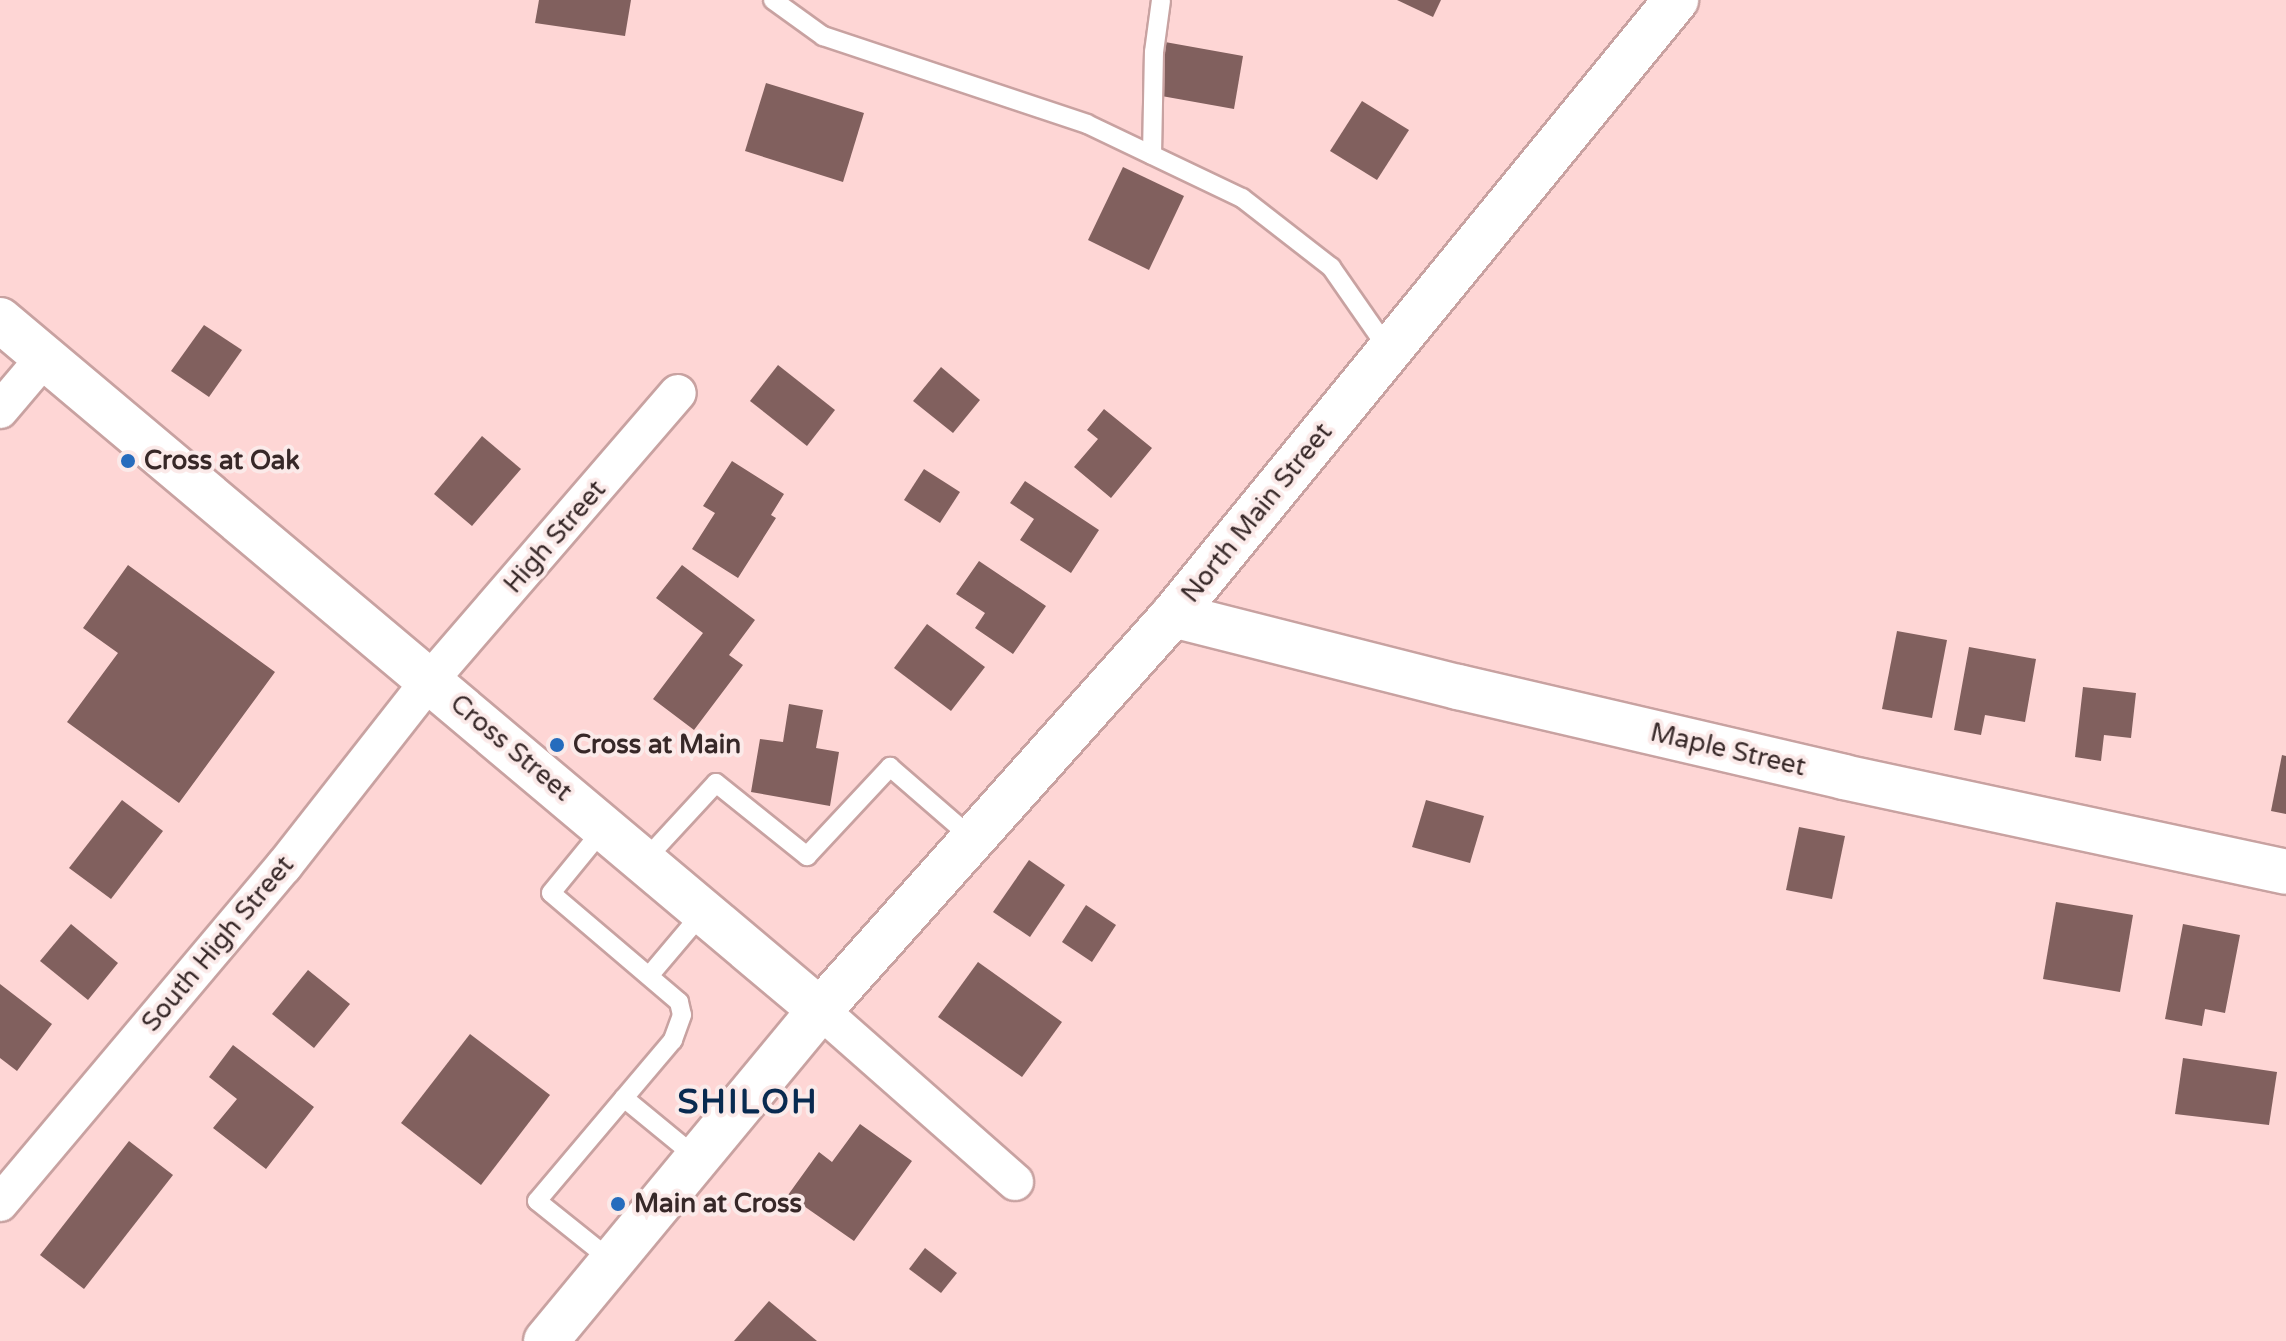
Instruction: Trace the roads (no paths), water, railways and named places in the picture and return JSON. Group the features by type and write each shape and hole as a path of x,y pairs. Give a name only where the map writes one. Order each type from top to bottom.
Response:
{"main road":[{"name":"North Main Street","path":"546,1341 820,1010 1173,615 1676,0"},
{"name":"Cross Street","path":"0,320 820,1010"},
{"name":"Maple Street","path":"1173,615 1458,687 1844,777 2286,872"}],"street":[{"path":"0,410 45,357"},
{"name":"High Street","path":"430,680 678,393"},
{"name":"South High Street","path":"0,1203 284,866 430,680"},
{"name":"Cross Street","path":"820,1010 1015,1182"}],"lane":[{"path":"773,0 823,36 1087,124 1242,198 1331,267 1390,352"},
{"path":"1152,155 1154,52 1161,0"},
{"path":"644,861 716,783 807,856 890,767 973,839"},
{"path":"605,827 551,893 679,1002 682,1015 673,1040 537,1201 612,1261"},
{"path":"649,976 704,911"},
{"path":"624,1098 697,1158"}],"place":[{"name":"Cross at Oak","path":"128,461"},
{"name":"Cross at Main","path":"557,745"},
{"name":"Main at Cross","path":"618,1204"}],"district":[{"name":"SHILOH","path":"748,1103"}]}
